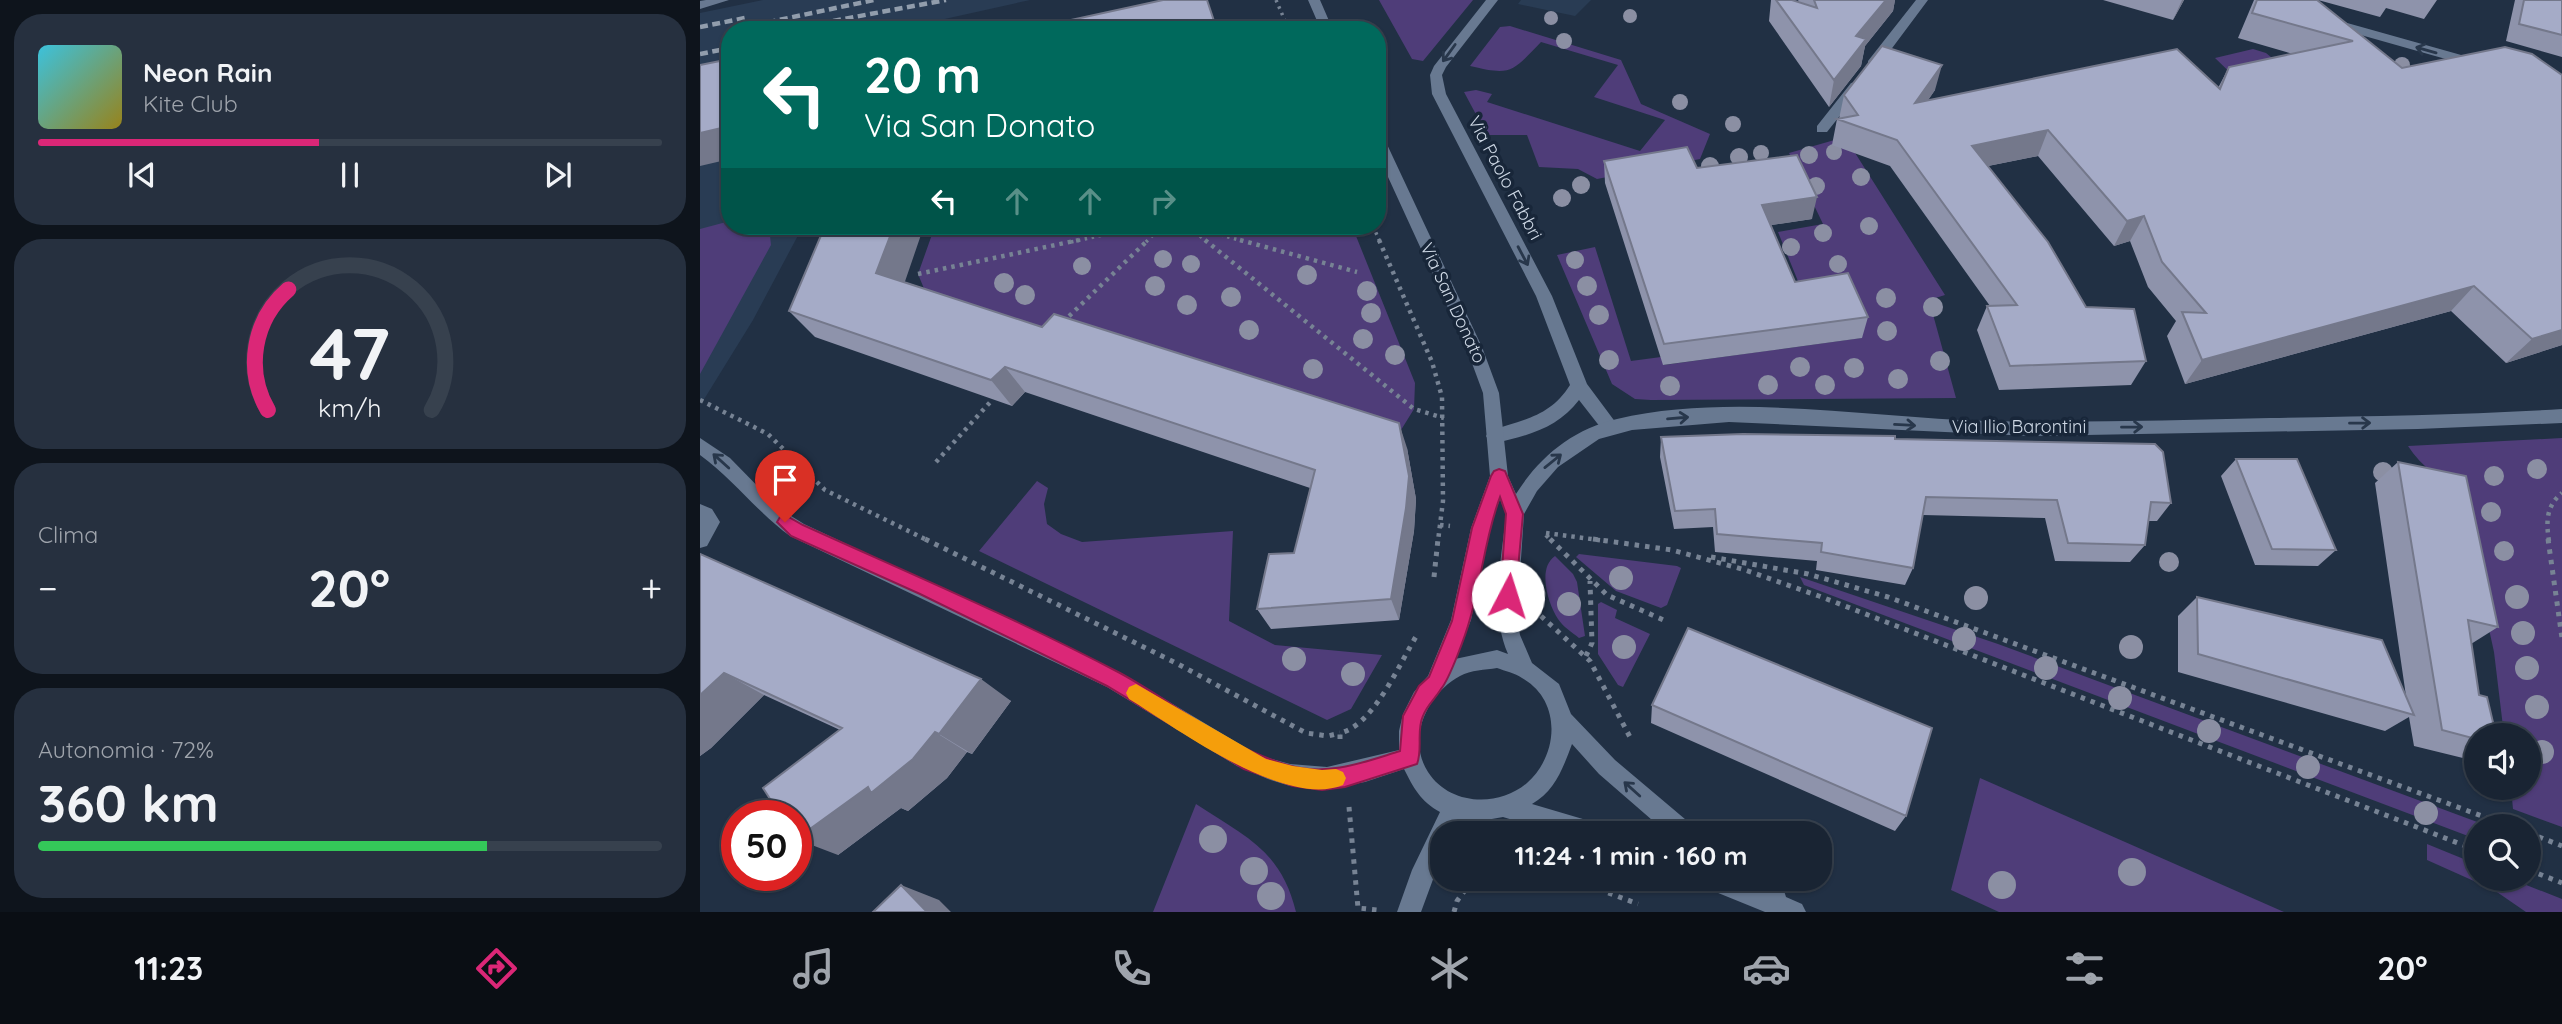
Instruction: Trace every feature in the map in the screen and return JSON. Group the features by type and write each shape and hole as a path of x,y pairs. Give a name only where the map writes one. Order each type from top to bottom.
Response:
{"main road":[{"path":"700,5 723,0"},
{"path":"1314,0 1323,21"},
{"name":"Via Paolo Fabbri","path":"1492,0 1440,66 1436,84 1448,117 1544,296 1579,386 1592,407 1610,427"},
{"path":"1822,129 1922,0"},
{"path":"2317,19 2486,66"},
{"name":"Via San Donato","path":"1386,157 1474,346 1491,393 1499,476 1514,514 1507,618 1510,636 1524,666"},
{"path":"1495,436 1518,432 1556,416 1579,386"},
{"name":"Via Ilio Barontini","path":"1514,514 1525,490 1537,475 1569,449 1610,427 1707,416 1949,427 2035,428 2431,422 2562,416"},
{"path":"700,445 724,463 774,514 797,530 1114,680 1244,759 1284,774 1322,780 1345,778 1410,757"},
{"name":"Via San Donato","path":"1436,683 1461,621 1480,528 1499,476"},
{"path":"700,512 706,514 710,522 700,540"},
{"path":"1497,659 1524,666 1546,683 1555,694 1564,721 1563,736 1555,765 1535,791 1504,807 1487,811 1453,807 1433,795 1419,778 1410,757 1408,743 1412,716 1426,692 1436,683 1446,673 1471,662 1497,659"},
{"path":"1564,721 1607,767 1670,821"},
{"path":"1409,912 1420,878 1453,807"},
{"path":"1504,807 1552,821"},
{"path":"1742,891 1794,912"},
{"path":"1769,891 1802,912"}],"path":[{"path":"1276,0 1285,21"},
{"path":"918,274 1103,235"},
{"path":"1061,324 1153,235"},
{"path":"1225,235 1357,272"},
{"path":"1377,235 1439,381 1444,418 1443,501 1432,590"},
{"path":"1200,236 1414,408 1444,418"},
{"path":"936,462 993,399"},
{"path":"700,400 768,433 825,490 1176,663 1306,733 1328,736 1352,730 1367,717 1422,627"},
{"path":"2562,493 2552,501 2546,522 2562,638"},
{"path":"1440,525 1447,526"},
{"path":"1536,532 1607,595 1668,622"},
{"path":"1543,536 1672,550 1808,573 1888,597 2477,814"},
{"path":"1696,555 1819,596 2464,845"},
{"path":"1586,656 1592,642 1590,580"},
{"path":"1537,612 1586,656 1601,677 1619,721 1634,744"},
{"path":"1340,733 1340,742"},
{"path":"1349,806 1358,910 1376,910"},
{"path":"2541,838 2562,846"},
{"path":"2541,875 2562,883"},
{"path":"1454,912 1457,901 1464,891"},
{"path":"1603,891 1637,904"}],"shaded area":[{"path":"763,0 1030,0 936,21 721,21 721,64 700,69 700,13"},
{"path":"1379,0 1473,0 1423,61 1412,59"},
{"path":"1521,0 1591,0 1575,16 1518,4"},
{"path":"1510,26 1621,60 1641,104 1710,134 1700,159 1597,179 1578,169 1539,167 1527,135 1487,135 1464,92 1476,90 1492,94 1487,102 1640,151 1665,120 1594,97 1618,65 1541,42 1524,60 1510,69 1495,71 1470,66 1500,27"},
{"path":"2253,49 2266,53 2288,71 2244,86 2215,58"},
{"path":"721,93 721,235 798,235 753,320 703,401 700,400 700,98"},
{"path":"1845,137 1945,295 1929,300 1956,398 1651,400 1635,399 1612,384 1557,255 1595,247 1631,361 1661,357 1664,365 1861,338 1802,291 1778,232 1823,224 1789,153"},
{"path":"721,223 721,235 770,235 771,245 700,374 700,229"},
{"path":"932,235 1356,235 1415,383 1414,409 1401,430 1056,336 925,291 918,274"},
{"path":"2562,438 2562,827 2541,819 2541,814 2527,814 2513,809 2512,800 2541,800 2541,723 2503,723 2494,652 2461,501 2408,446"},
{"path":"1037,481 1048,488 1044,504 1047,524 1061,534 1082,542 1233,531 1229,621 1275,645 1382,655 1351,709 1327,720 979,551"},
{"path":"1579,554 1681,568 1667,605 1661,608 1616,591 1576,557"},
{"path":"1555,556 1573,574 1577,582 1585,636 1579,638 1558,619 1551,605 1545,577 1546,569"},
{"path":"1800,577 1998,644 2464,817 2464,834 1804,585"},
{"path":"1601,602 1617,610 1615,618 1650,634 1623,687 1618,685 1598,654 1598,604"},
{"path":"1980,778 2284,912 1999,912 1951,890"},
{"path":"1196,804 1246,836 1271,859 1281,874 1296,912 1153,912"},
{"path":"2427,844 2464,859 2464,877 2427,860"},
{"path":"2495,891 2541,891 2562,899 2562,912 2526,912"}],"building":[{"path":"1163,0 1207,0 1214,21 1066,21"},
{"path":"1776,0 1792,0 1817,8 1814,0 1886,0 1856,36 1866,39 1834,80"},
{"path":"2257,0 2317,0 2402,68 2505,47 2532,54 2562,75 2562,330 2532,339 2474,286 2202,360 2182,312 2206,313 2162,262 2144,216 2127,221 2048,130 1972,146 2048,242 2086,307 2134,309 2146,361 2010,366 1987,306 2017,305 1897,140 1837,119 1858,115 1844,95 1882,46 1942,65 1915,103 2177,49 2220,89 2229,67 2353,41 2252,13"},
{"path":"2524,0 2562,0 2562,35 2519,24"},
{"path":"721,61 721,128 700,133 700,65"},
{"path":"1687,147 1697,168 1797,155 1817,197 1762,205 1795,282 1848,273 1868,317 1664,344 1604,161"},
{"path":"821,235 891,235 876,273 1042,327 1054,314 1399,423 1409,476 1391,599 1257,609 1269,554 1294,553 1315,470 1005,367 991,380 789,311"},
{"path":"1743,434 2155,444 2163,452 2171,503 2151,502 2145,545 2068,543 2057,500 1926,497 1913,568 1821,552 1822,543 1717,534 1715,509 1675,511 1661,437"},
{"path":"2236,459 2297,459 2336,550 2272,549"},
{"path":"2398,462 2466,476 2498,627 2468,620 2479,695 2487,697 2493,723 2464,723 2464,736 2442,730"},
{"path":"700,554 981,679 939,734 935,732 913,759 871,793 868,787 812,827 812,800 771,800 763,788 842,728 724,673 700,695"},
{"path":"2197,597 2382,640 2414,715 2198,654"},
{"path":"1688,628 1932,728 1906,816 1652,705"},
{"path":"901,885 927,912 873,912"}],"railway":[{"path":"774,21 874,0"},
{"path":"833,21 946,0"},
{"path":"730,21 745,18"},
{"path":"700,27 721,23"},
{"path":"700,54 721,50"}],"slow traffic":[{"path":"1136,693 1244,759 1265,768 1293,776 1322,780 1336,778"}],"route":[{"path":"785,522 1114,680 1244,759 1293,776 1322,780 1345,778 1410,757 1408,743 1412,716 1426,692 1436,683 1461,621 1480,528 1499,476 1514,514 1508,596"}]}
